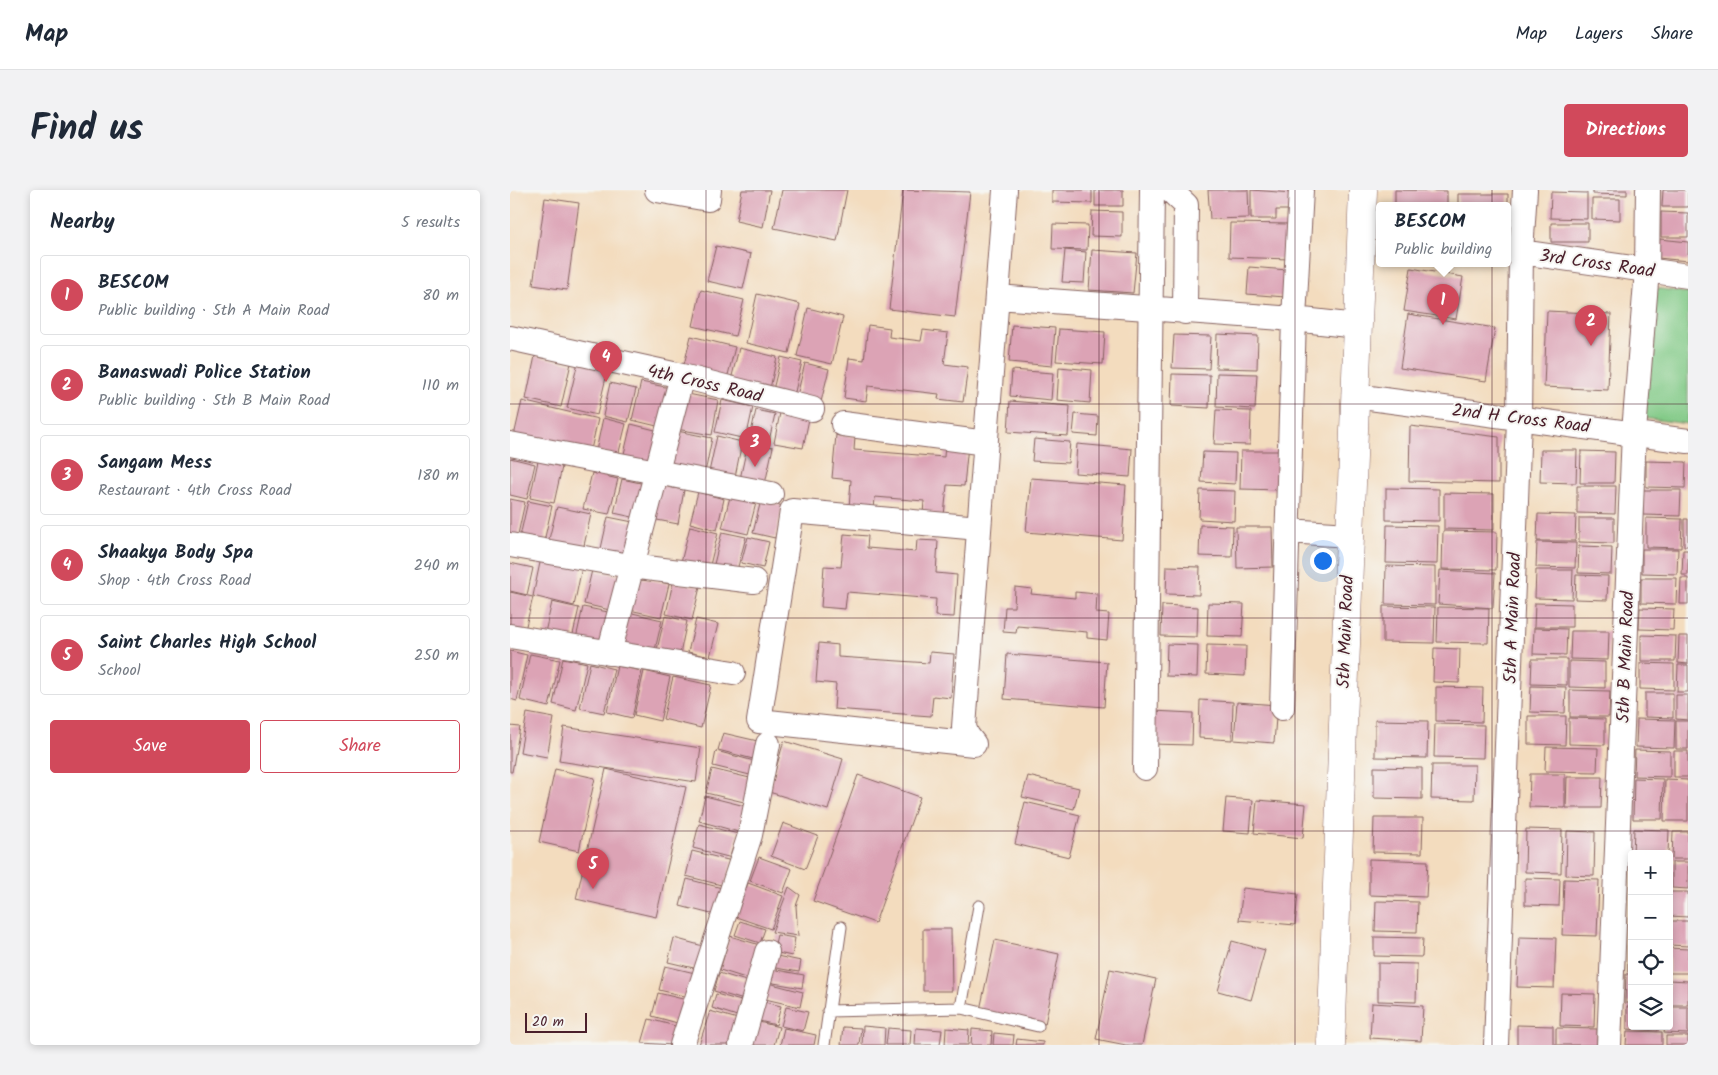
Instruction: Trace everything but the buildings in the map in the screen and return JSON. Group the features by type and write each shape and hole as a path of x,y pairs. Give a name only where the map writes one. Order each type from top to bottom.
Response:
{"street":[{"path":"657,190 708,198 709,190"},
{"path":"980,528 792,511 759,721 974,744 966,735 964,727 980,528 997,297 1006,190"},
{"path":"1145,768 1152,190"},
{"path":"1170,190 1186,205 1185,312"},
{"path":"1282,708 1294,319 1301,190"},
{"name":"5th Main Road","path":"1331,1045 1357,326 1370,229 1363,190"},
{"name":"5th A Main Road","path":"1496,1045 1519,419 1514,251 1525,190"},
{"name":"5th B Main Road","path":"1609,1045 1634,432 1647,270 1648,190"},
{"name":"3rd Cross Road","path":"1514,251 1688,276"},
{"path":"997,297 1150,310 1294,319 1357,326"},
{"name":"4th Cross Road","path":"510,338 682,376 812,409"},
{"path":"609,653 630,566 657,474 682,376"},
{"name":"2nd H Cross Road","path":"1355,396 1519,419 1634,432 1688,441"},
{"path":"843,424 986,443"},
{"path":"510,444 657,474 771,494"},
{"path":"1288,530 1349,535"},
{"path":"510,545 630,566 754,580"},
{"path":"510,636 733,672"},
{"path":"682,1045 750,835 768,744"},
{"path":"741,1045 767,952"}],"lane":[{"path":"961,1008 979,906"},
{"path":"824,1045 841,927"},
{"path":"828,1011 961,1008 1038,1026"}],"green space":[{"path":"1649,287 1688,293 1688,424 1642,418"}],"place":[{"name":"BESCOM","path":"1443,325"},
{"name":"Banaswadi Police Station","path":"1591,346"},
{"name":"Shaakya Body Spa","path":"606,382"},
{"name":"Sangam Mess","path":"755,467"},
{"name":"Saint Charles High School","path":"593,889"}]}
